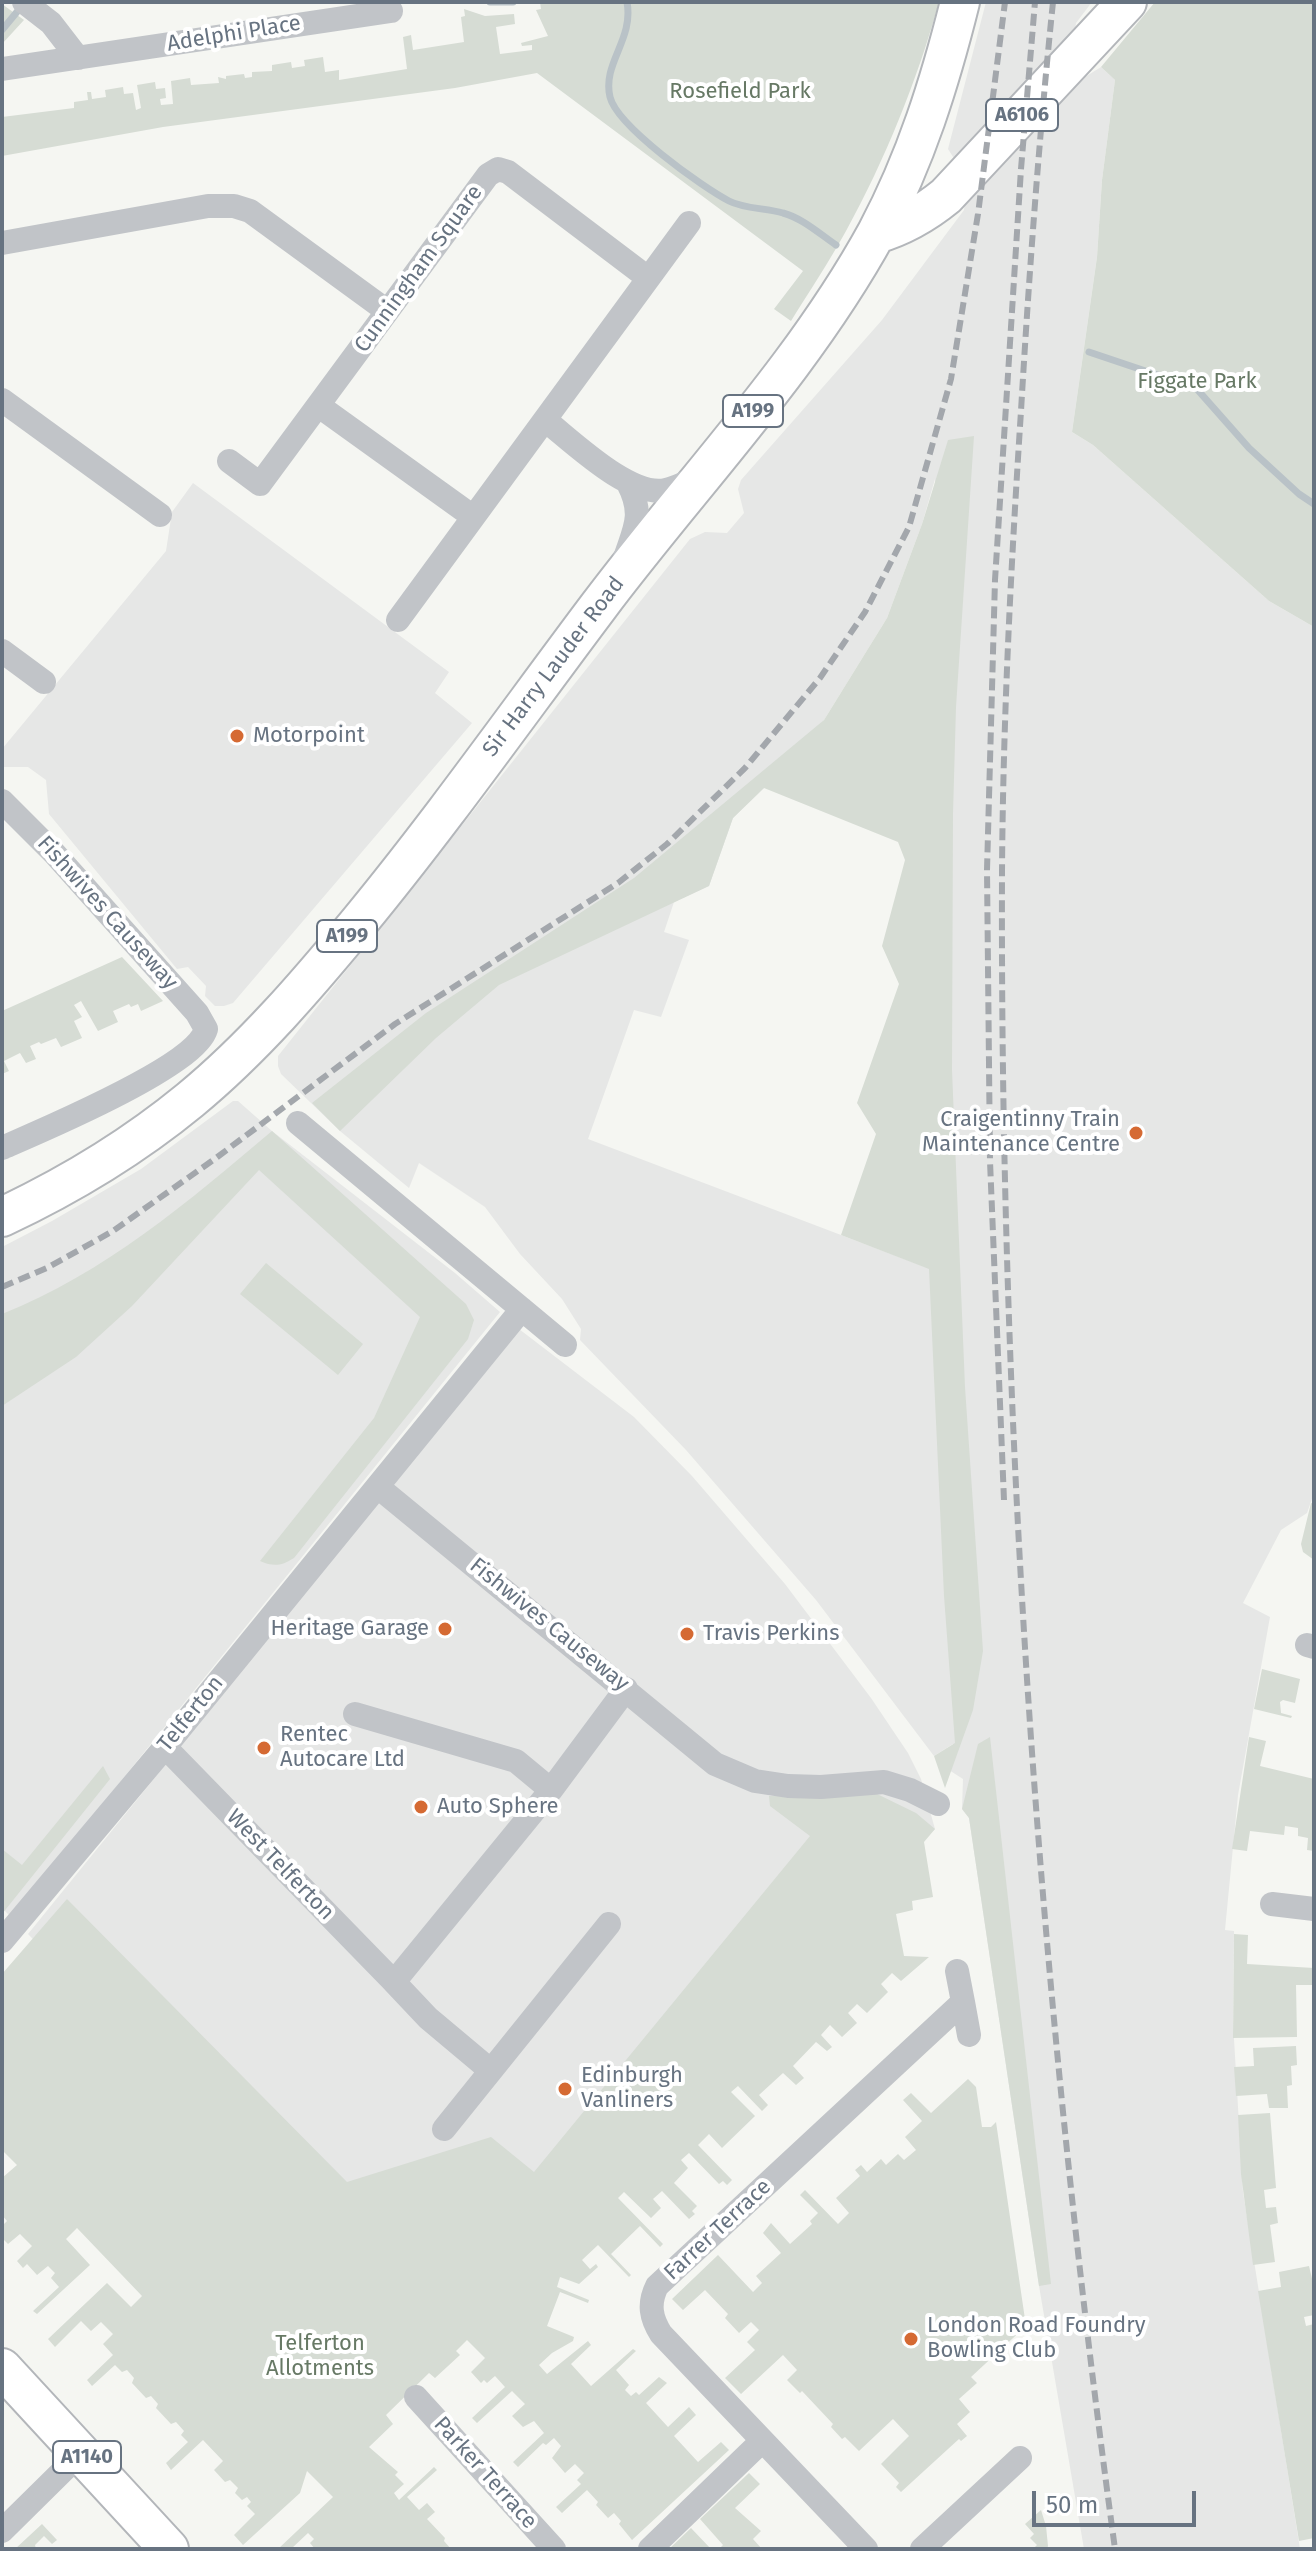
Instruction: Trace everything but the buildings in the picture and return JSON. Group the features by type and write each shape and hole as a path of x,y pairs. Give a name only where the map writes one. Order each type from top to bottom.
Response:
{"main road":[{"name":"Sir Harry Lauder Road","path":"2,1217 89,1170 186,1103 290,1003 421,848 619,579 822,320 876,234 923,129 960,2"},
{"name":"A6106","path":"876,234 905,224 946,196 1127,2"},
{"name":"A1140","path":"2,2368 169,2549"}],"street":[{"path":"31,7 63,36 78,58"},
{"name":"Adelphi Place","path":"2,69 391,11"},
{"name":"Cunningham Square","path":"229,461 260,484 488,175 498,169 508,172 648,278"},
{"path":"2,243 208,206 234,206 264,220 387,311"},
{"path":"398,620 689,223"},
{"path":"2,400 160,515"},
{"path":"319,406 472,516"},
{"path":"545,420 628,483 646,490 664,491 701,476"},
{"path":"619,579 639,516 628,483"},
{"path":"2,651 44,682"},
{"name":"Fishwives Causeway","path":"2,801 54,853 197,1013 206,1029 199,1043 122,1094 2,1148"},
{"path":"298,1123 565,1345"},
{"path":"378,1487 522,1309"},
{"name":"Fishwives Causeway","path":"378,1487 715,1764 755,1781 821,1787 884,1782 910,1790 938,1804"},
{"name":"Telferton","path":"2,1941 378,1487"},
{"path":"394,1982 551,1790 626,1689"},
{"path":"355,1714 516,1761 551,1790"},
{"name":"West Telferton","path":"165,1747 428,2018 490,2070"},
{"path":"1272,1904 1314,1909"},
{"path":"444,2129 609,1924"},
{"path":"957,1971 969,2035"},
{"name":"Farrer Terrace","path":"866,2549 661,2334 651,2313 654,2291 963,2002"},
{"name":"Parker Terrace","path":"416,2397 554,2549"},
{"path":"650,2549 762,2441"},
{"path":"2,2531 82,2452"},
{"path":"922,2549 1020,2458"}],"shaded area":[{"path":"986,2 1092,2 1076,23 1069,87 1101,67 1115,80 1102,180 1097,257 1072,432 1093,445 1269,601 1314,627 1314,1493 1307,1513 1281,1530 1243,1603 1270,1617 1238,1795 1225,1930 1234,1931 1233,2022 1243,2192 1300,2549 1084,2549 1039,2286 969,1818 962,1809 963,1779 949,1770 953,1744 934,1756 816,1600 686,1450 580,1340 581,1329 562,1299 520,1254 485,1207 419,1163 409,1188 340,1131 281,1074 278,1066 278,1056 690,539 705,532 727,533 744,513 738,489 741,480 882,320 964,210 972,148 955,160 948,149","holes":["935,479 928,1268 588,1139 634,1010 661,1017 689,940 664,932 674,902 709,886 733,818 824,720 887,618 922,524"]},
{"name":"Motorpoint","path":"193,483 449,672 435,693 472,723 233,1003 224,1006 215,1006 205,996 206,986 188,967 177,969 49,814 46,780 28,767 2,767 2,749 166,551 172,512"},
{"path":"233,1101 238,1101 500,1312 11,1917 2,1908 2,1247 141,1169"},
{"path":"519,1329 634,1417 692,1476 785,1584 871,1698 908,1753 921,1779 935,1829 532,2272 365,2281 28,1934"}],"green space":[{"name":"Rosefield Park","path":"540,2 939,2 887,148 839,243 791,321 774,309 803,271 537,73 455,88 163,127 2,156 2,117 74,108 74,102 88,100 87,92 91,92 92,99 106,97 105,90 123,87 124,94 133,93 136,110 141,108 137,85 155,82 156,89 165,88 166,98 160,99 161,105 173,104 171,81 190,78 191,85 219,83 218,77 226,79 226,76 244,74 245,78 252,77 252,72 272,71 272,65 291,62 292,68 305,66 304,60 323,57 325,72 339,70 339,80 407,69 403,37 411,35 413,50 464,42 461,17 465,16 464,9 485,16 514,14 515,24 496,27 500,54 532,50 532,45 522,46 521,43 548,36 536,10 541,9"},
{"name":"Figgate Park","path":"1155,2 1314,2 1314,627 1269,601 1093,445 1072,432 1097,257 1102,180 1115,80 1101,67"},
{"path":"2,4 24,20 2,44"},
{"path":"974,436 956,707 952,1070 965,1387 983,1651 973,1710 945,1788 934,1756 955,1743 944,1596 929,1269 841,1235 876,1134 857,1103 899,984 882,946 905,860 898,842 764,788 733,818 709,886 499,985 436,1038 340,1131 312,1103 426,1013 634,878 824,720 887,618 922,524 948,440"},
{"path":"122,957 163,1001 141,1011 138,1004 131,1007 129,1004 113,1011 118,1022 98,1031 81,1001 74,1005 82,1017 74,1021 82,1038 61,1047 56,1038 30,1046 36,1059 26,1063 20,1053 4,1061 9,1071 2,1074 2,1011"},
{"path":"272,1131 466,1304 474,1320 468,1339 294,1558 273,1565 260,1561 374,1418 420,1317 259,1170 132,1306 76,1357 2,1406 2,1314 40,1297 111,1257 209,1184"},
{"path":"266,1263 363,1344 338,1375 240,1294"},
{"path":"1311,1503 1314,1504 1314,1560 1303,1552 1301,1544"},
{"path":"1262,1669 1300,1679 1295,1703 1280,1702 1281,1713 1291,1718 1254,1709"},
{"path":"990,1737 1051,2284 1039,2286 969,1818 962,1809 978,1744"},
{"path":"1249,1737 1266,1741 1260,1766 1314,1779 1314,1851 1307,1850 1308,1838 1298,1836 1298,1828 1285,1826 1284,1835 1250,1831 1247,1851 1232,1849"},
{"path":"103,1766 110,1779 2,1914 2,1849 22,1865"},
{"name":"Telferton Allotments","path":"875,1793 916,1813 935,1829 924,1842 933,1897 912,1901 913,1910 896,1914 904,1956 929,1957 901,1981 892,1973 881,1984 888,1992 867,2013 857,2004 848,2013 857,2023 842,2037 830,2025 821,2035 832,2047 827,2051 816,2042 793,2066 804,2078 796,2085 783,2073 759,2095 768,2105 762,2111 738,2086 731,2092 755,2116 722,2148 709,2134 698,2145 732,2180 727,2185 723,2181 719,2184 689,2153 681,2160 688,2168 674,2183 697,2206 692,2211 695,2214 689,2219 662,2191 653,2199 661,2208 651,2218 624,2192 618,2198 663,2244 660,2247 640,2226 611,2254 631,2275 629,2277 598,2245 582,2260 590,2269 596,2264 598,2267 579,2284 560,2277 557,2287 589,2300 588,2303 560,2292 547,2326 574,2337 573,2341 539,2365 547,2374 588,2341 591,2345 571,2364 591,2386 633,2349 636,2351 616,2370 629,2385 625,2390 631,2396 636,2392 639,2395 659,2377 667,2383 646,2403 668,2427 689,2407 696,2415 674,2436 698,2462 721,2442 729,2450 632,2540 614,2513 608,2518 587,2490 562,2513 556,2507 581,2484 577,2480 584,2473 575,2464 565,2473 552,2458 561,2446 554,2438 546,2445 543,2443 518,2467 513,2462 544,2433 534,2421 523,2427 512,2416 525,2404 512,2391 477,2423 472,2418 505,2387 495,2376 487,2383 484,2380 481,2383 471,2372 485,2358 467,2340 456,2351 460,2355 435,2378 429,2373 386,2415 393,2424 369,2447 398,2472 395,2475 404,2484 394,2493 399,2500 434,2467 437,2470 407,2497 419,2510 427,2503 435,2512 427,2519 451,2549 315,2549 310,2543 314,2539 308,2533 291,2549 278,2549 333,2497 307,2471 300,2493 243,2545 234,2535 255,2514 247,2506 251,2502 247,2497 242,2500 235,2493 238,2488 230,2480 225,2482 214,2470 223,2461 203,2440 171,2470 166,2463 188,2442 181,2435 184,2431 176,2422 171,2424 156,2408 158,2404 151,2396 146,2398 132,2383 134,2378 127,2370 122,2372 115,2365 92,2386 87,2380 113,2355 103,2344 113,2334 101,2322 91,2331 81,2321 55,2347 48,2339 107,2283 131,2307 142,2296 77,2228 66,2239 90,2265 37,2314 33,2311 59,2287 51,2278 55,2273 48,2266 37,2275 27,2264 23,2268 17,2261 32,2246 20,2234 8,2244 2,2241 2,2226 7,2221 2,2215 2,2178 17,2165 2,2150 2,1974 67,1899 347,2182 491,2137 534,2172 810,1836 770,1806 769,1796"},
{"path":"1234,1934 1248,1935 1247,1964 1314,1968 1314,1985 1296,1985 1297,2037 1233,2038"},
{"path":"1296,2046 1297,2065 1291,2066 1292,2085 1287,2086 1288,2108 1269,2108 1267,2094 1236,2096 1234,2067 1254,2066 1253,2048"},
{"path":"968,2079 976,2087 982,2127 991,2127 996,2122 1026,2326 971,2377 977,2383 959,2399 970,2412 957,2424 967,2436 961,2441 959,2439 901,2492 896,2487 899,2483 881,2464 909,2436 893,2419 859,2451 845,2437 842,2439 831,2427 833,2424 802,2391 800,2393 787,2380 797,2370 783,2355 741,2394 725,2378 755,2350 747,2342 759,2330 751,2322 739,2333 725,2318 728,2314 705,2290 683,2310 672,2299 718,2255 753,2292 762,2283 756,2276 781,2253 763,2233 771,2223 790,2244 812,2224 810,2221 818,2213 800,2195 805,2190 838,2224 849,2213 836,2198 860,2176 855,2170 861,2165 867,2172 881,2159 886,2165 898,2154 904,2160 916,2150 905,2137 922,2121 903,2100 911,2093 931,2113"},
{"path":"1270,2113 1276,2188 1264,2190 1266,2208 1276,2207 1278,2223 1270,2225 1275,2262 1253,2265 1241,2174 1238,2115"},
{"path":"1309,2266 1314,2287 1314,2315 1304,2317 1306,2326 1314,2324 1314,2538 1299,2541 1258,2291 1281,2287 1279,2272"},
{"path":"749,2473 760,2484 735,2508 761,2531 753,2539 762,2549 719,2549 723,2545 700,2519"},
{"path":"1041,2510 1048,2546 1047,2549 1033,2549 1037,2545 1030,2538 1034,2534 1025,2524"},
{"path":"42,2524 57,2540 52,2544 44,2536 35,2545 36,2549 15,2549"},
{"path":"691,2528 711,2549 669,2549"}],"waterway":[{"path":"490,2 513,2"},
{"path":"627,2 626,28 610,73 609,85 610,97 628,124 662,155 716,194 742,206 790,215 836,245"},
{"path":"2,30 21,7"},
{"path":"1089,352 1196,388 1249,448 1314,504"}],"railway":[{"path":"2,1287 47,1268 113,1231 395,1024 618,883 667,844 745,768 820,678 865,612 909,527 951,379 978,214 1005,2"},
{"path":"1004,1500 990,1161 987,870 995,580 1021,169 1035,2"},
{"path":"1053,2 1027,309 1006,700 1002,873 1008,1293 1029,1713 1045,1922 1088,2340 1115,2549"}],"place":[{"name":"Motorpoint","path":"237,736"},
{"name":"Craigentinny Train Maintenance Centre","path":"1136,1133"},
{"name":"Heritage Garage","path":"445,1629"},
{"name":"Travis Perkins","path":"687,1634"},
{"name":"Rentec Autocare Ltd","path":"264,1748"},
{"name":"Auto Sphere","path":"421,1807"},
{"name":"Edinburgh Vanliners","path":"565,2089"},
{"name":"London Road Foundry Bowling Club","path":"911,2339"}]}
